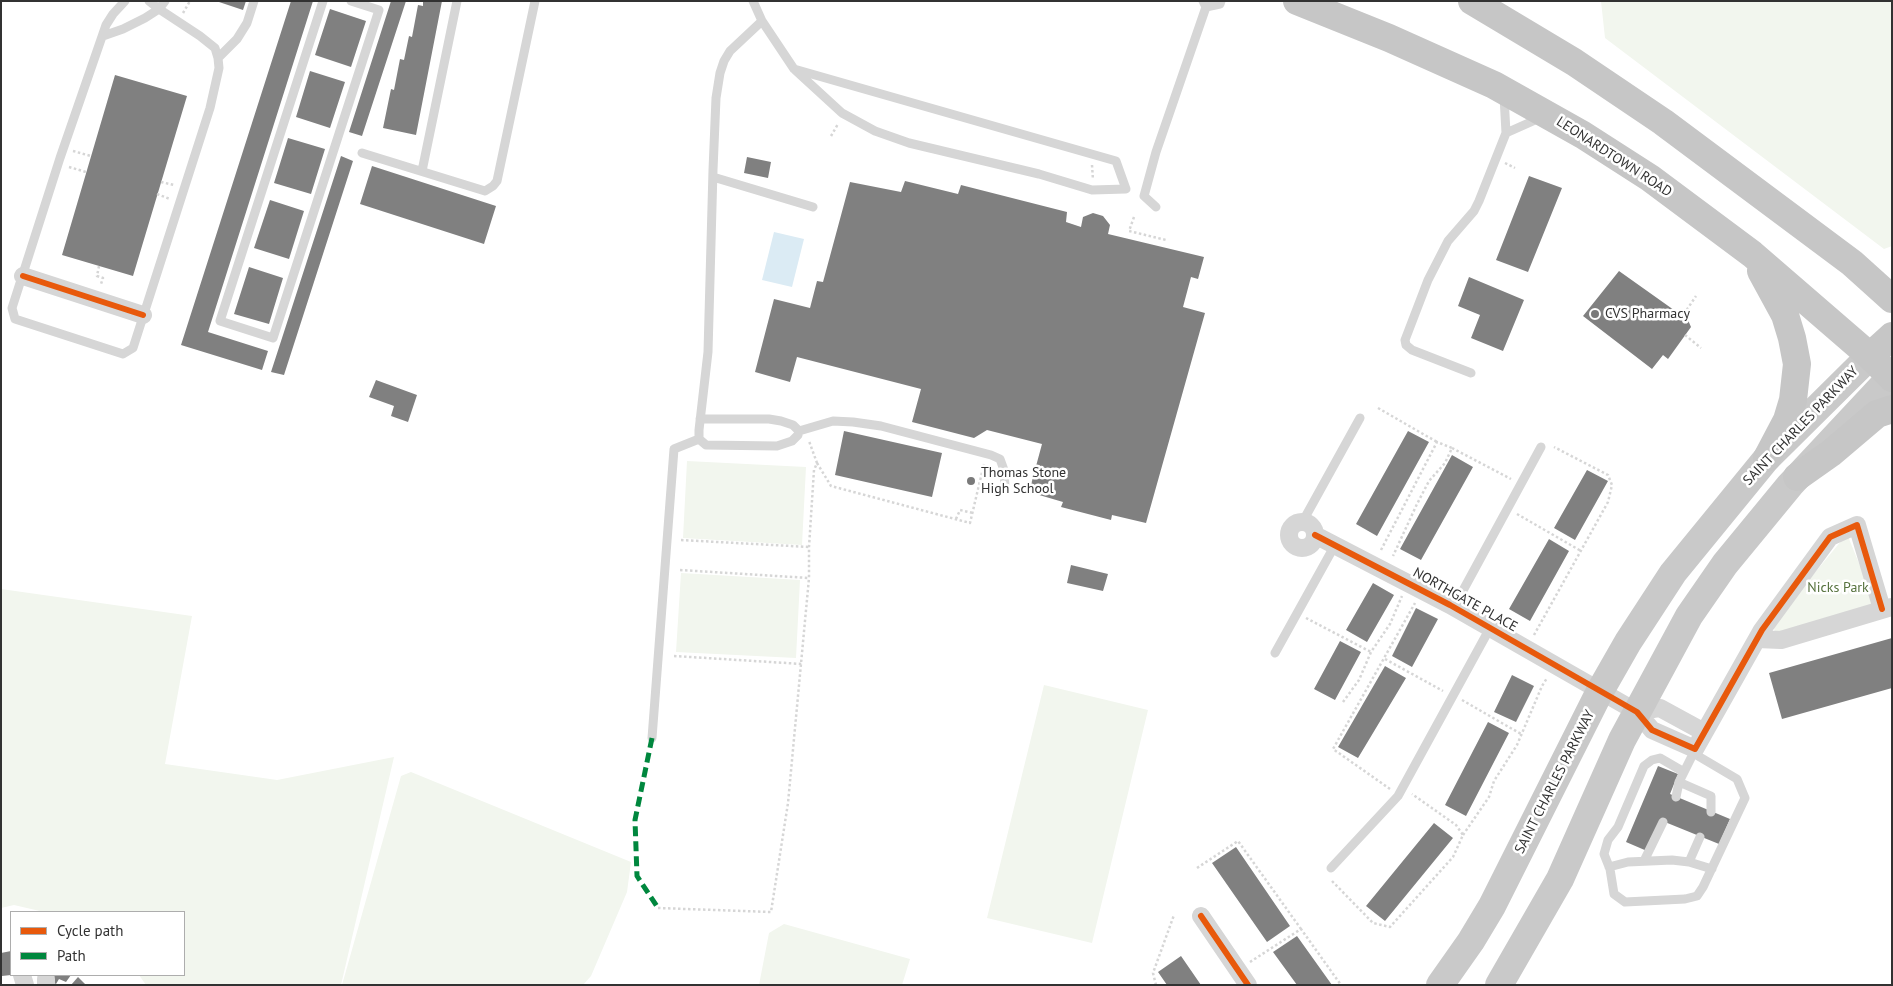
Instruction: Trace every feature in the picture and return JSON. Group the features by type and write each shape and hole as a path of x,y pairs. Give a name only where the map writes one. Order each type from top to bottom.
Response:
{"highway":[{"name":"LEONARDTOWN ROAD","path":"1297,1 1416,50 1504,90 1583,135 1650,178 1752,254 1870,356 1891,377"},
{"path":"1476,2 1574,62 1663,122 1852,263 1892,299"},
{"path":"1752,254 1785,315 1797,364 1793,400 1787,420 1767,458"},
{"path":"1852,263 1880,277 1892,280"},
{"path":"1870,356 1892,336"},
{"path":"1797,477 1831,453 1878,414 1892,409"}],"main road":[{"name":"SAINT CHARLES PARKWAY","path":"1440,985 1471,941 1492,906 1600,691 1628,642 1673,573 1767,458 1870,356"},
{"path":"1498,985 1560,879 1614,757 1689,616 1725,564 1797,477 1891,377"}],"street":[{"path":"23,276 143,315"},
{"path":"1303,522 1311,525 1315,535 1313,542 1306,548 1297,548 1293,546 1288,538 1289,530 1294,523 1303,522"},
{"path":"1694,751 1757,639 1830,538 1857,525 1887,608 1781,640 1757,639"},
{"name":"NORTHGATE PLACE","path":"1315,535 1454,607 1637,712 1652,730 1694,751"},
{"path":"1637,712 1660,708 1704,732"},
{"path":"1201,916 1248,985"}],"lane":[{"path":"125,1 113,14 102,36 58,164 12,308 15,319 123,354 132,348 210,108 216,84 218,58 215,48 149,1"},
{"path":"102,36 132,25 158,9 165,1"},
{"path":"218,58 237,39 247,23 254,1"},
{"path":"323,1 220,321 272,338 379,10 355,2"},
{"path":"422,171 458,1"},
{"path":"362,153 485,191 493,186 497,181 535,1"},
{"path":"753,1 762,20 794,69 842,113 875,131 909,143 1039,174 1092,190 1126,189 1116,161 794,69"},
{"path":"1156,207 1144,196 1156,152 1204,4 1220,4 1221,1"},
{"path":"762,20 730,51 724,61 716,98 708,352 700,419 700,439 706,445 777,446 792,440 800,431 833,421 881,426 1000,459 1004,470 1005,487"},
{"path":"1471,373 1412,350 1406,346 1405,340 1428,280 1448,241 1474,211 1506,133 1504,90"},
{"path":"1506,133 1547,115"},
{"path":"713,177 812,207"},
{"path":"1303,522 1360,418"},
{"path":"700,419 769,419 793,425 800,431"},
{"path":"652,738 674,450 700,439"},
{"path":"1454,607 1541,447"},
{"path":"1275,653 1335,545"},
{"path":"1331,868 1398,796 1490,628"},
{"path":"1676,797 1679,782 1684,772 1694,751 1737,779 1745,798 1712,869 1697,896 1685,899 1625,902 1614,894 1609,867 1604,854 1606,846 1618,827 1644,766 1652,760 1660,758 1684,772"},
{"path":"1679,782 1711,796 1712,812"},
{"path":"1644,861 1664,822"},
{"path":"1689,862 1700,836"},
{"path":"1609,867 1628,862 1672,860 1689,862 1712,869"}],"path":[{"path":"64,148 91,156"},
{"path":"58,164 86,172"},
{"path":"1134,217 1129,231 1166,240"},
{"path":"99,266 97,276 103,278"},
{"path":"1684,314 1696,296"},
{"path":"1685,335 1701,348"},
{"path":"1378,408 1437,442 1521,484"},
{"path":"808,440 817,463 831,486 970,523 985,463"},
{"path":"1381,550 1437,442"},
{"path":"1534,635 1608,502 1612,485 1608,475 1554,447"},
{"path":"1393,556 1416,504 1429,481 1445,464 1452,448"},
{"path":"658,908 771,912 788,803 809,578 814,470 817,463"},
{"path":"1508,509 1581,550"},
{"path":"956,519 960,510 973,513"},
{"path":"682,540 809,547"},
{"path":"680,570 809,578"},
{"path":"1344,702 1359,680 1371,652 1390,624 1403,593"},
{"path":"1391,790 1333,750 1417,599"},
{"path":"1297,613 1371,652"},
{"path":"674,656 802,664"},
{"path":"1384,659 1447,693"},
{"path":"1332,881 1373,923 1390,927 1453,857 1463,835 1489,797 1494,781 1517,745 1542,686 1556,666"},
{"path":"1462,700 1521,734"},
{"path":"1412,794 1456,825 1463,835"},
{"path":"1197,868 1238,841 1340,985"},
{"path":"1156,985 1153,973 1174,915"},
{"path":"1238,970 1301,929"}],"green space":[{"path":"1601,1 1892,1 1892,246 1884,249 1605,38"},
{"path":"687,461 806,467 802,545 683,538"},
{"name":"Nicks Park","path":"1847,534 1876,605 1775,633 1773,623"},
{"path":"681,573 800,580 796,658 676,652"},
{"path":"1,589 192,616 165,764 277,780 394,757 341,985 146,985 140,976 185,976 185,911 40,911 14,905 1,908"},
{"path":"1044,685 1148,710 1092,943 987,918"},
{"path":"411,772 631,862 627,892 591,976 583,985 342,985 401,776"},
{"path":"784,924 910,959 902,985 759,985 769,933"}],"shaded area":[{"path":"774,232 804,239 792,287 762,280"}],"building":[{"path":"216,1 246,1 243,10"},
{"path":"291,1 313,1 208,332 268,351 262,370 181,345"},
{"path":"391,1 406,1 362,136 349,132"},
{"path":"423,1 442,1 416,135 383,128 391,89 394,90 400,59 404,60 409,36 412,37 418,5 423,6"},
{"path":"330,9 366,21 351,67 315,55"},
{"path":"310,71 345,82 330,128 296,117"},
{"path":"115,75 187,96 133,276 62,255"},
{"path":"288,138 325,149 311,194 274,183"},
{"path":"341,156 353,161 284,375 271,372"},
{"path":"747,157 771,162 768,178 744,173"},
{"path":"372,166 496,206 484,244 360,204"},
{"path":"1529,176 1562,188 1528,272 1496,260"},
{"path":"905,181 958,194 961,185 1067,212 1066,222 1081,227 1083,217 1093,213 1103,216 1110,225 1108,234 1204,257 1198,279 1191,277 1183,307 1205,313 1146,523 1112,515 1111,520 1061,507 1063,502 1029,492 1042,444 987,430 974,438 912,422 921,389 797,357 790,382 755,372 774,299 810,308 817,281 823,282 850,182 901,192"},
{"path":"270,200 304,211 289,259 254,248"},
{"path":"249,267 283,278 269,324 234,314"},
{"name":"CVS Pharmacy","path":"1619,271 1688,320 1691,327 1668,359 1663,355 1652,369 1583,316"},
{"path":"1469,277 1524,300 1503,351 1471,338 1480,315 1458,306"},
{"path":"376,380 417,395 408,422 391,416 394,406 369,397"},
{"path":"844,431 942,453 932,497 835,475"},
{"path":"1408,431 1429,442 1377,536 1356,524"},
{"path":"1452,455 1473,467 1421,560 1400,549"},
{"path":"1587,470 1608,481 1575,540 1554,528"},
{"path":"1549,539 1569,551 1530,621 1509,609"},
{"path":"1071,565 1108,574 1103,591 1067,583"},
{"path":"1373,583 1394,595 1367,642 1346,630"},
{"path":"1416,608 1438,619 1412,667 1392,656"},
{"path":"1892,638 1892,688 1782,719 1769,673"},
{"path":"1340,641 1361,652 1335,700 1314,689"},
{"path":"1385,666 1406,678 1358,758 1338,747"},
{"path":"1512,675 1534,686 1516,722 1494,712"},
{"path":"1488,722 1509,733 1466,816 1445,805"},
{"path":"1658,766 1678,774 1670,794 1730,819 1719,844 1660,820 1647,851 1626,842"},
{"path":"1434,823 1453,838 1385,921 1366,906"},
{"path":"1236,847 1290,926 1267,942 1212,863"},
{"path":"1297,936 1332,985 1297,985 1273,952"},
{"path":"10,951 10,975 2,976 1,953"},
{"path":"1181,956 1201,985 1167,985 1158,972"},
{"path":"70,976 66,982 59,979 56,984 41,977"},
{"path":"78,977 86,985 71,985"}],"marked path":[{"path":"652,738 635,820 637,876 658,908"}],"cycle path":[{"path":"23,276 143,315"},
{"path":"1315,535 1450,605 1637,712 1652,730 1695,749 1762,630 1830,537 1857,525 1882,609"},
{"path":"1201,916 1248,985"}],"place":[{"name":"CVS Pharmacy","path":"1595,314"},
{"name":"Thomas Stone High School","path":"971,481"}]}
